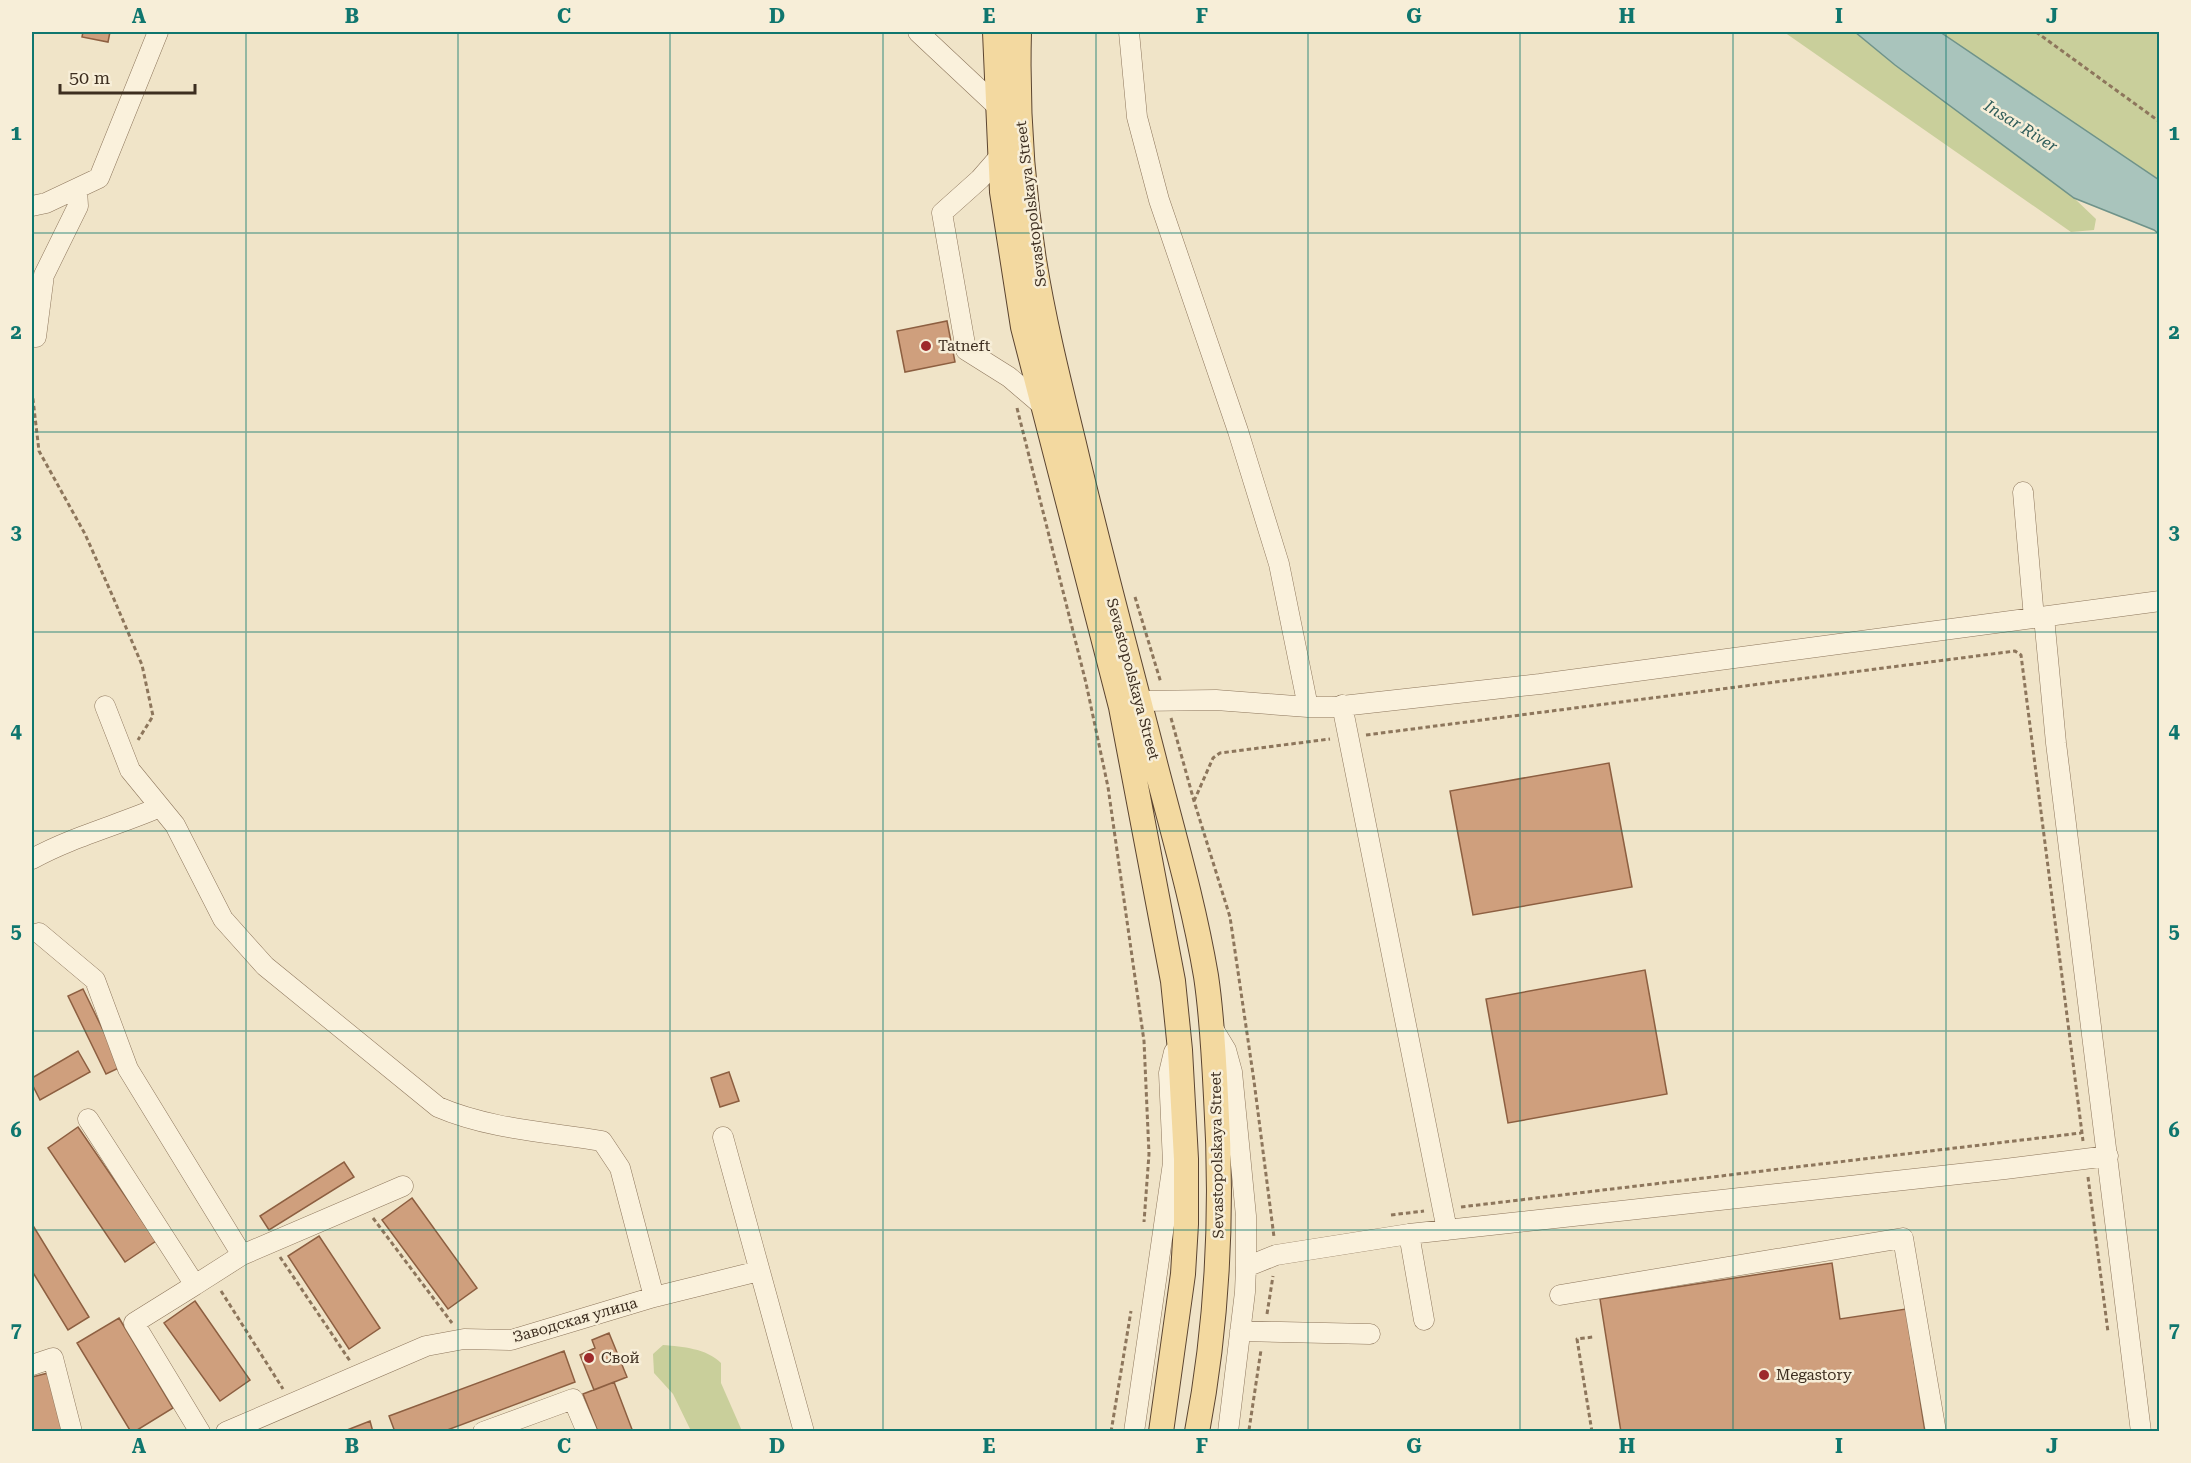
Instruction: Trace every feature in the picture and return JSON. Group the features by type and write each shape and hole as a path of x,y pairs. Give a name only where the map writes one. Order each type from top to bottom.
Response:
{"main road":[{"name":"Sevastopolskaya Street","path":"995,32 1002,192 1023,327 1121,707 1173,981 1179,1035 1186,1159 1186,1224 1183,1274 1161,1431"},
{"name":"Sevastopolskaya Street","path":"1019,32 1018,64 1023,165 1034,259 1054,363 1189,894 1206,976 1212,1027 1220,1158 1220,1224 1212,1328 1197,1431"}],"street":[{"path":"32,206 46,203 99,178 158,32"},
{"path":"918,32 998,107"},
{"path":"1129,32 1137,117 1159,200 1238,431 1279,564 1308,707"},
{"path":"1000,156 942,213 966,350 1009,377 1043,406"},
{"path":"36,337 44,275 78,206 77,189"},
{"path":"2023,492 2141,1431"},
{"path":"1139,701 1216,700 1308,707 1342,705 1540,684 2160,601"},
{"path":"1342,705 1447,1230"},
{"path":"105,706 130,770 175,825 223,919 265,966 438,1107 486,1123 602,1141 620,1168 654,1297"},
{"path":"32,859 50,848 126,822 160,807"},
{"path":"39,933 95,980 128,1069 242,1256"},
{"path":"1212,1027 1226,1050 1232,1072 1246,1215 1246,1267 1228,1431"},
{"path":"1134,1431 1173,1163 1169,1073 1179,1035"},
{"path":"88,1119 203,1280"},
{"path":"723,1137 804,1431"},
{"path":"1246,1267 1276,1255 1409,1234 2108,1156"},
{"path":"200,1431 134,1323 242,1256 403,1186"},
{"path":"1409,1234 1424,1320"},
{"path":"1560,1295 1904,1238 1936,1431"},
{"name":"Заводская улица","path":"226,1431 426,1346 464,1339 511,1340 654,1297 759,1271"},
{"path":"1240,1331 1370,1334"},
{"path":"32,1365 53,1358 72,1431"},
{"path":"483,1431 573,1399 587,1431"}],"path":[{"path":"2036,32 2160,122"},
{"path":"1009,377 1086,683 1108,787 1144,1041 1149,1154 1144,1222"},
{"path":"32,391 39,451 85,534 142,665 153,716 141,736"},
{"path":"1194,801 1213,758 1220,753 2015,651 2021,655 2109,1337"},
{"path":"1391,1215 2081,1133"},
{"path":"362,1203 464,1339"},
{"path":"271,1243 360,1374"},
{"path":"203,1280 292,1403"},
{"path":"1111,1431 1132,1301"},
{"path":"1592,1431 1577,1340 1593,1337"}],"green space":[{"path":"1784,32 1855,32 1895,65 2074,198 2096,219 2094,230 2071,232"},
{"path":"1940,32 2159,32 2159,180 2151,175"},
{"path":"663,1345 701,1351 721,1363 721,1383 742,1431 691,1431 673,1394 654,1373 653,1354"}],"water":[{"name":"Insar River","path":"1855,32 1940,32 2159,180 2159,234 2074,198 1895,65"}],"building":[{"path":"83,32 110,32 108,42 82,37"},
{"name":"Tatneft","path":"947,321 955,362 905,372 897,331"},
{"path":"1609,763 1632,887 1473,915 1450,791"},
{"path":"1645,970 1667,1094 1508,1123 1486,999"},
{"path":"83,989 121,1067 106,1074 68,996"},
{"path":"78,1051 90,1072 40,1100 32,1084 32,1078"},
{"path":"729,1072 739,1101 720,1107 711,1078"},
{"path":"78,1127 156,1241 125,1262 48,1148"},
{"path":"344,1162 354,1177 269,1230 260,1216"},
{"path":"412,1198 477,1288 448,1309 382,1220"},
{"path":"32,1224 89,1317 68,1330 32,1271"},
{"path":"319,1236 380,1328 349,1349 288,1256"},
{"name":"Megastory","path":"1832,1263 1840,1319 1906,1309 1925,1432 1621,1432 1600,1299"},
{"path":"195,1301 250,1380 220,1401 164,1323"},
{"path":"119,1318 173,1408 134,1432 131,1432 77,1343"},
{"path":"609,1333 627,1377 594,1390 580,1355 595,1348 592,1340"},
{"path":"564,1351 575,1382 442,1432 395,1432 389,1416"},
{"path":"48,1373 63,1432 32,1432 32,1377"},
{"path":"614,1382 633,1432 598,1432 583,1394"},
{"path":"370,1421 373,1432 342,1432"}],"place":[{"name":"Tatneft","path":"926,346"},
{"name":"Свой","path":"589,1358"},
{"name":"Megastory","path":"1764,1375"}]}
